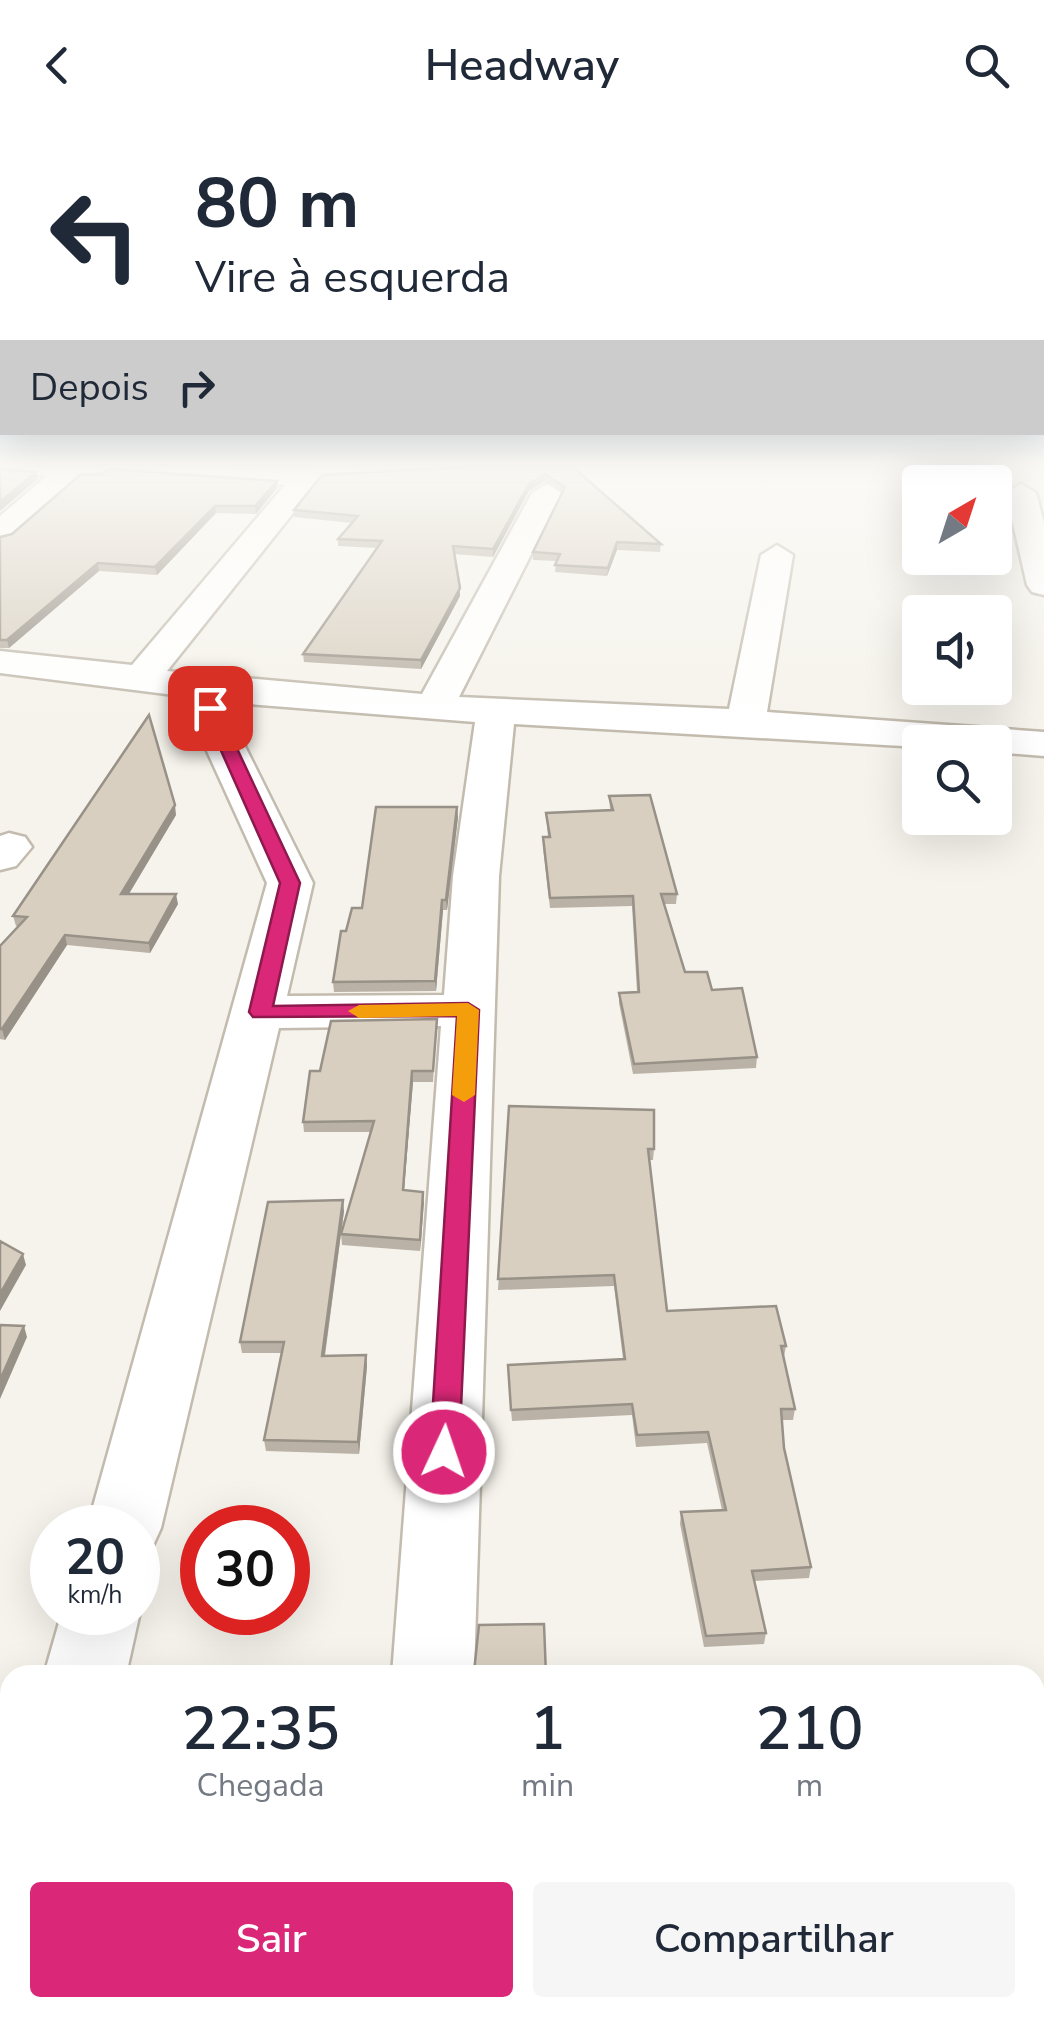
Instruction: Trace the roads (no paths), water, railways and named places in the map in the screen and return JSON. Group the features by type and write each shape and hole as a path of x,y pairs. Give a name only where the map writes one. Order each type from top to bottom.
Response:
{"street":[{"path":"142,676 246,550"},
{"path":"435,707 517,550"},
{"path":"1035,550 1044,585"},
{"path":"746,722 777,555"},
{"path":"0,662 142,676 197,688 496,712 746,722 1044,744"},
{"path":"130,1505 260,1012 290,883 197,688"},
{"path":"434,1665 476,876 496,712"},
{"path":"260,1012 468,1010"},
{"path":"88,1665 96,1635"}]}
